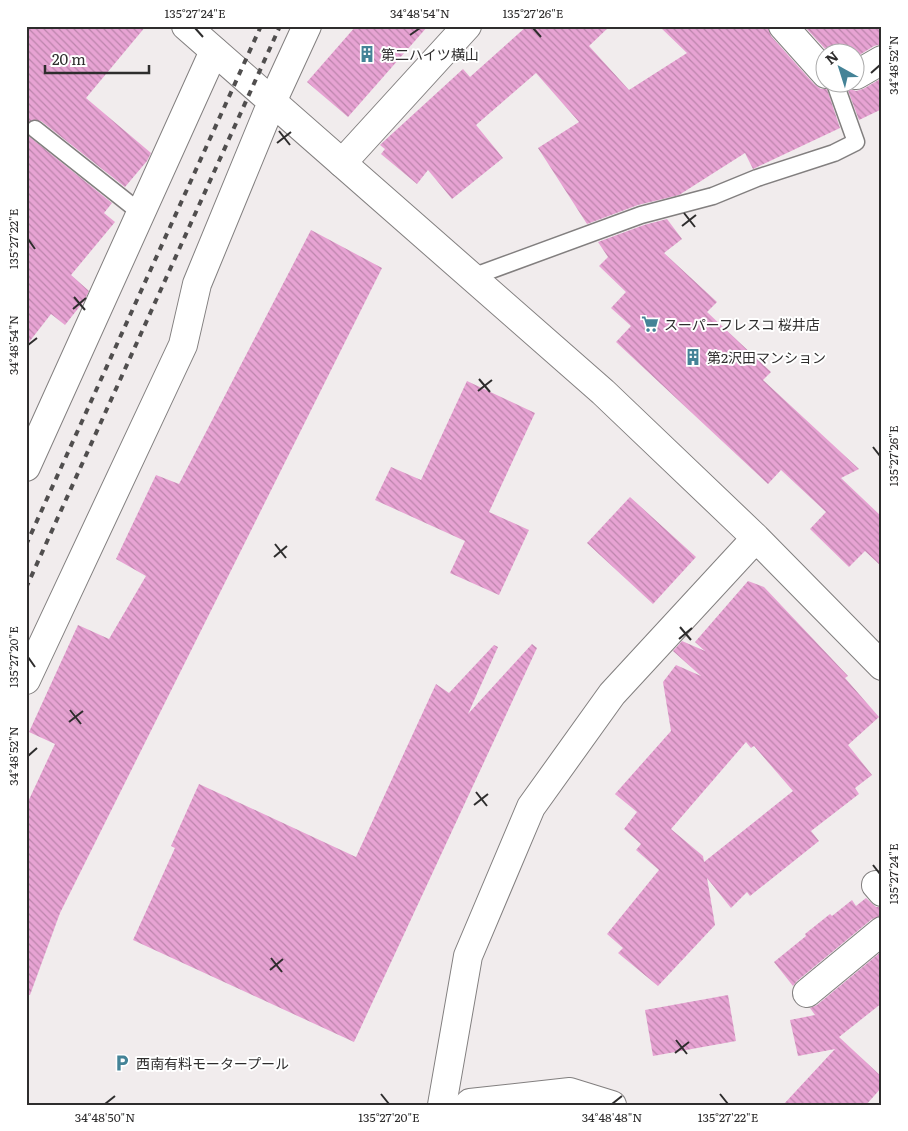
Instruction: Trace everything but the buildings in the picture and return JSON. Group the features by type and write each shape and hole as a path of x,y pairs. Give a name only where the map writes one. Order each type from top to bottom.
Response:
{"street":[{"path":"186,26 603,392 756,538 882,666"},
{"path":"26,680 183,345 197,284 272,102 307,26"},
{"path":"342,163 467,26"},
{"path":"783,26 816,58"},
{"path":"26,467 214,51"},
{"path":"866,67 882,60"},
{"path":"442,1105 468,956 531,807 612,694 756,538"},
{"path":"807,992 882,931"},
{"path":"468,1105 470,1103 570,1092 612,1105"}],"lane":[{"path":"472,277 641,215 713,196 757,178 834,153 856,142 841,92"},
{"path":"35,129 141,212"}],"railway":[{"path":"26,545 261,26"},
{"path":"26,588 280,26"}],"place":[{"name":"第二ハイツ横山","path":"367,54"},
{"name":"スーパーフレスコ 桜井店","path":"650,324"},
{"name":"第2沢田マンション","path":"693,357"},
{"name":"西南有料モータープール","path":"122,1063"}]}
